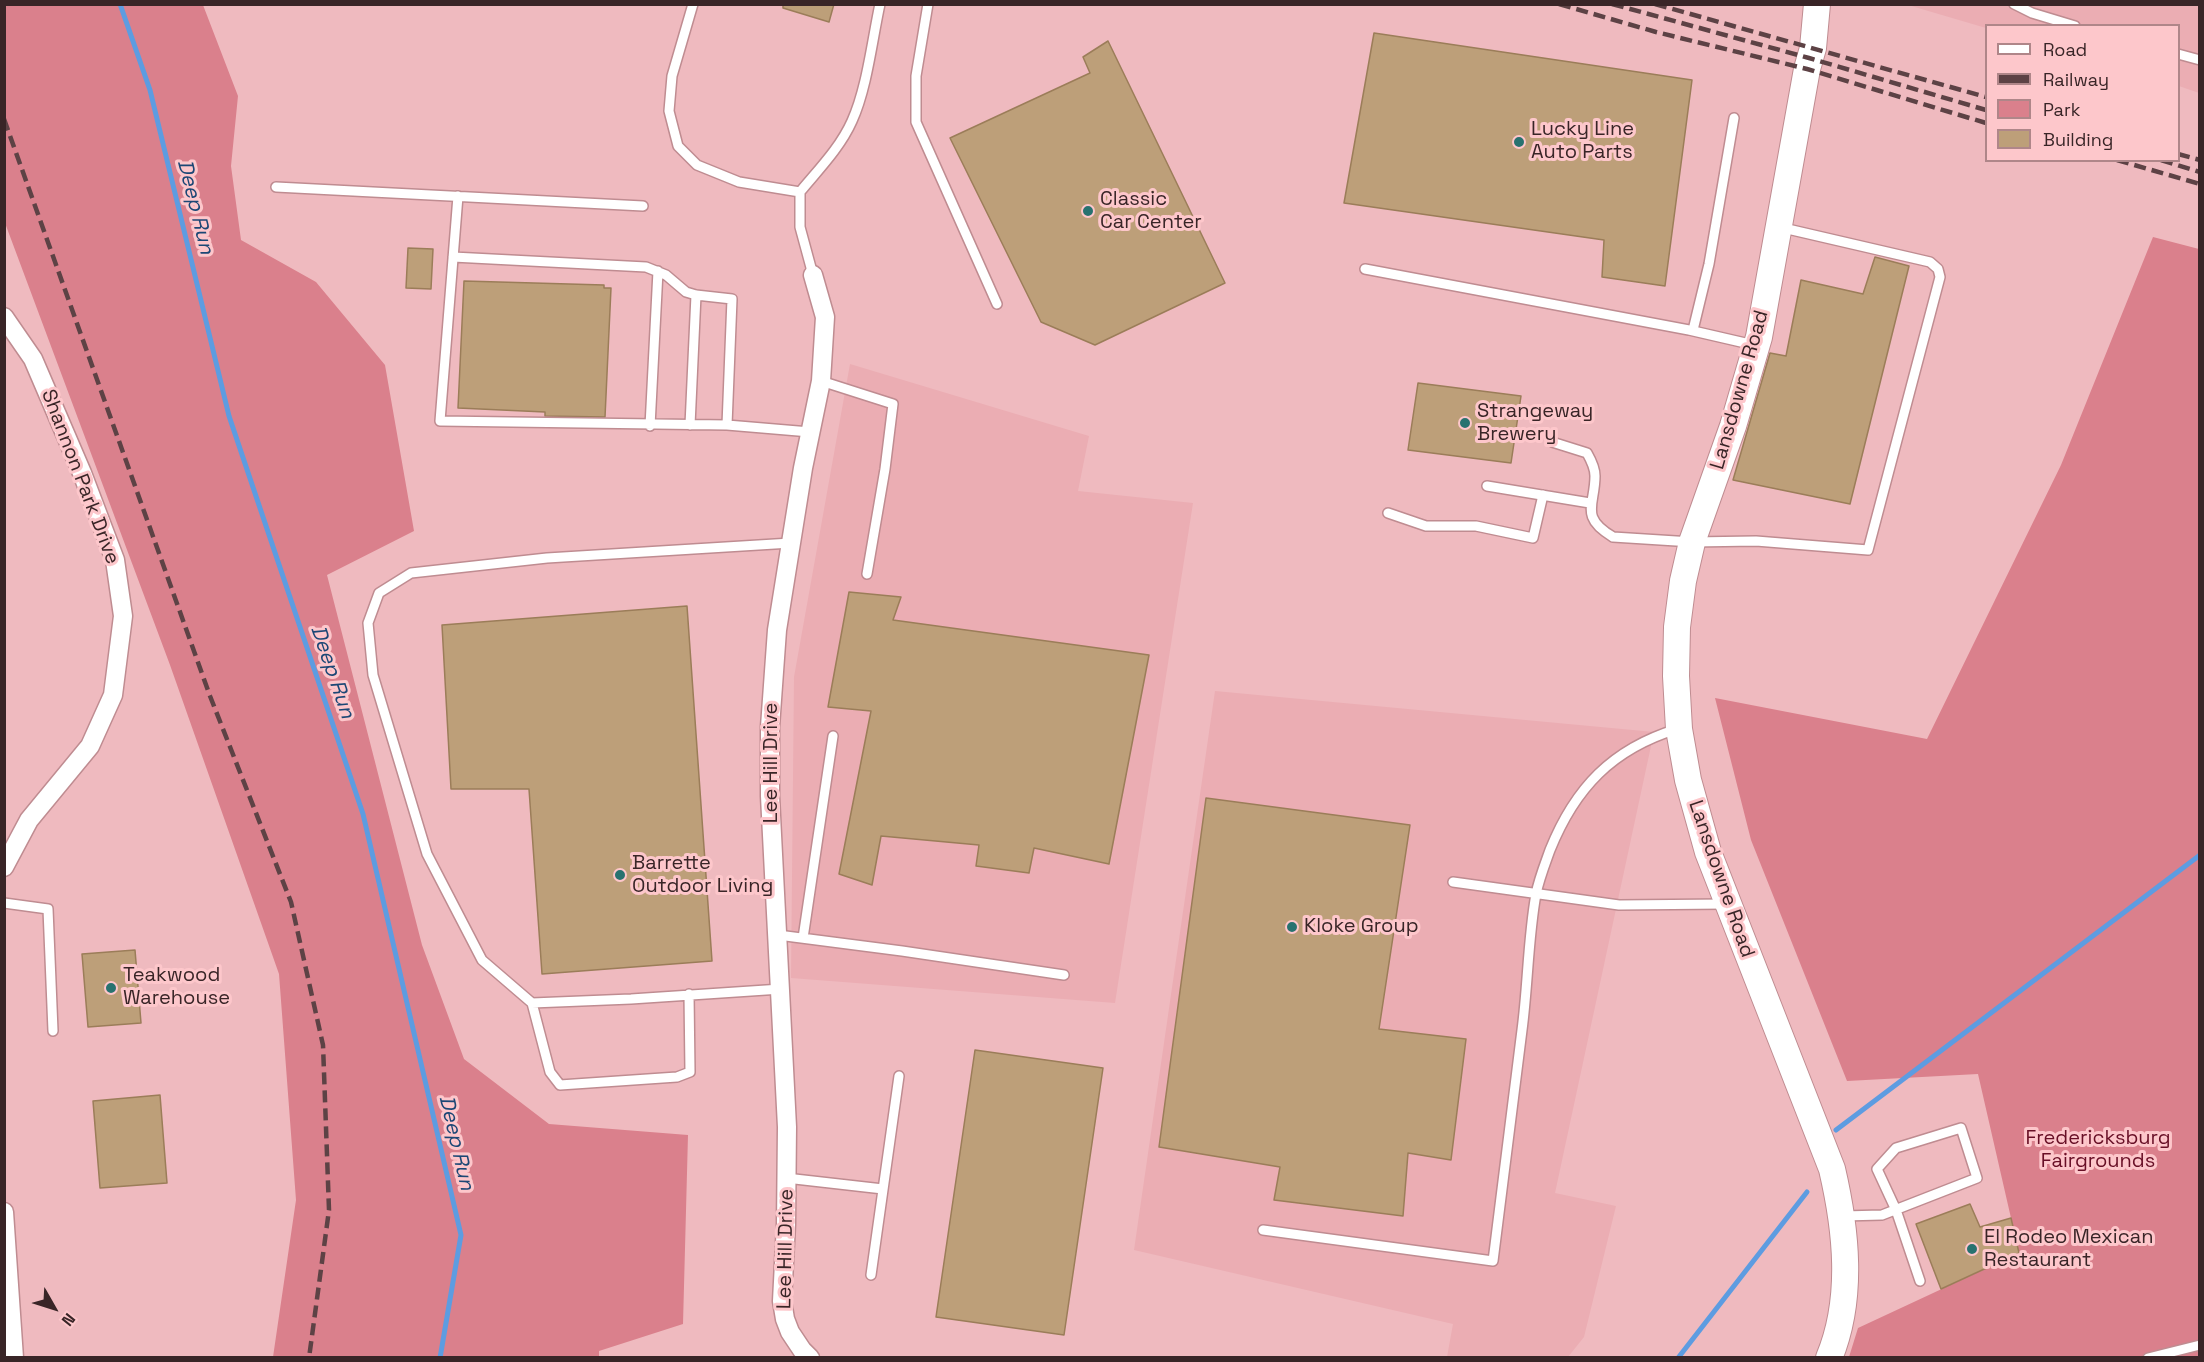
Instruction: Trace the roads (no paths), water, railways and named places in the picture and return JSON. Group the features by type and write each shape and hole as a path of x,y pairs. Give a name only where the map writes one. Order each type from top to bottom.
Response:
{"main road":[{"name":"Lansdowne Road","path":"1817,4 1813,48 1807,69 1756,346 1736,417 1692,543 1683,581 1677,627 1676,676 1679,729 1688,780 1705,842 1727,904 1832,1169 1841,1216 1844,1287 1841,1315 1829,1358"}],"street":[{"name":"Lee Hill Drive","path":"810,1358 790,1332 785,1319 783,1301 787,1127 770,796 770,727 777,630 810,432 821,381 825,317 813,274"},
{"name":"Shannon Park Drive","path":"4,316 33,359 81,473 115,560 123,616 112,695 90,746 29,820 4,867"},
{"path":"4,1212 14,1358"}],"lane":[{"path":"693,4 672,76 669,111 678,146 697,165 739,182 800,192"},
{"path":"813,274 800,226 800,192 836,149 852,121 866,72 880,4"},
{"path":"928,4 916,76 916,122 997,304"},
{"path":"2014,4 2032,13 2068,24"},
{"path":"2180,55 2199,60"},
{"path":"1693,330 1709,264 1734,118"},
{"path":"276,187 643,206"},
{"path":"458,196 440,421 650,426 727,425 810,432"},
{"path":"1552,442 1587,453 1595,475 1590,503 1594,522 1602,531 1613,537 1692,543 1756,541 1868,550 1940,277 1938,269 1930,262 1779,227"},
{"path":"453,256 646,267 666,275 686,292 732,299 727,425"},
{"path":"1365,269 1693,330 1756,346"},
{"path":"650,426 658,271"},
{"path":"690,425 696,295"},
{"path":"821,381 893,404 885,469 867,574"},
{"path":"1487,486 1590,503"},
{"path":"1388,513 1426,526 1476,526 1533,538 1543,495"},
{"path":"689,994 690,1072 678,1077 560,1085 550,1072 532,1003 482,960 427,854 373,675 368,623 379,593 411,573 547,558 791,543"},
{"path":"1263,1230 1492,1261 1523,1025 1536,893 1556,836 1574,803 1608,763 1654,736 1679,729"},
{"path":"803,938 833,736"},
{"path":"1453,882 1619,905 1727,904"},
{"path":"4,903 48,909 53,1031"},
{"path":"778,935 1064,975"},
{"path":"532,1003 781,989"},
{"path":"871,1275 899,1076"},
{"path":"1841,1216 1882,1215 1896,1210 1977,1178 1960,1128 1896,1148 1877,1169 1896,1210 1920,1281"},
{"path":"786,1178 883,1189"},
{"path":"2148,1358 2199,1345"}],"waterway":[{"name":"Deep Run","path":"120,4 150,90 229,416 363,814 461,1235 440,1358"},
{"path":"1836,1130 2200,855"},
{"path":"1678,1358 1807,1192"}],"railway":[{"path":"1559,4 1656,32 1807,69 1985,123"},
{"path":"1612,4 1985,110"},
{"path":"1655,4 1985,97"},
{"path":"4,119 210,696 291,902 323,1045 329,1210 309,1358"},
{"path":"2180,155 2200,160"},
{"path":"2124,162 2200,184"},
{"path":"2168,162 2200,172"}],"place":[{"name":"Lucky Line Auto Parts","path":"1519,142"},
{"name":"Classic Car Center","path":"1088,211"},
{"name":"Strangeway Brewery","path":"1465,423"},
{"name":"Barrette Outdoor Living","path":"620,875"},
{"name":"Kloke Group","path":"1292,927"},
{"name":"Teakwood Warehouse","path":"111,988"},
{"name":"El Rodeo Mexican Restaurant","path":"1972,1249"}],"park label":[{"name":"Fredericksburg Fairgrounds","path":"2098,1150"}]}
